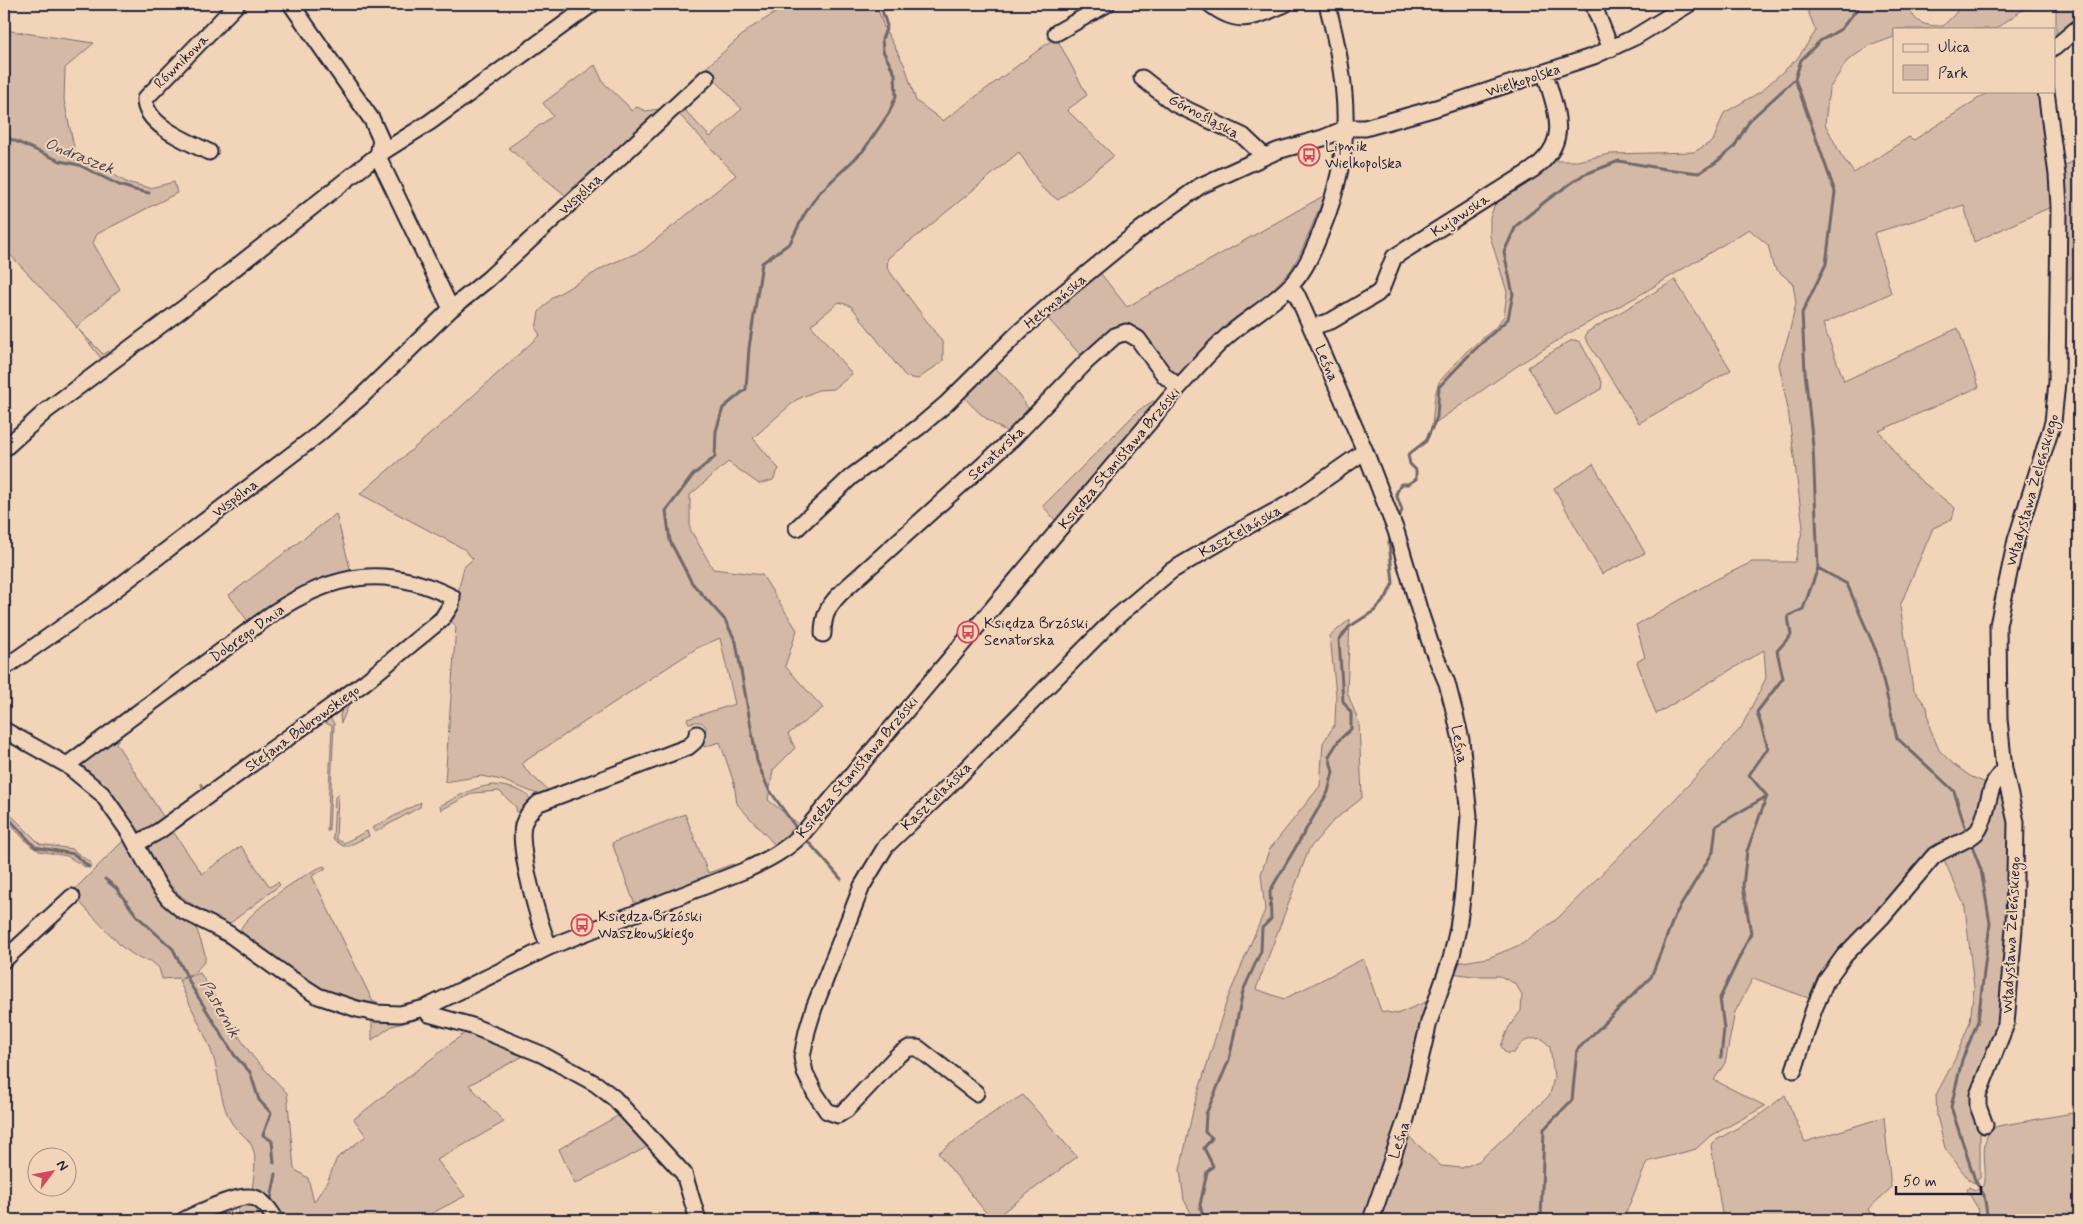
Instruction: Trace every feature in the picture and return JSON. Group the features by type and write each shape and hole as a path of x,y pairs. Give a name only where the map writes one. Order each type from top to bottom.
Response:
{"street":[{"name":"Równikowa","path":"209,152 171,133 160,125 146,109 145,99 237,4"},
{"path":"291,4 372,120 381,140 378,155 382,165 450,309"},
{"path":"4,450 46,411 193,301 378,155 430,122 592,4"},
{"path":"1056,33 1107,4"},
{"path":"1210,4 1226,15 1243,19 1251,18 1285,4"},
{"name":"Księdza Stanisława Brzóski","path":"4,730 67,765 102,794 136,844 158,885 168,898 182,910 229,934 303,987 335,1003 376,1013 400,1014 424,1008 548,947 746,870 782,851 801,835 1178,387 1215,347 1290,286 1307,262 1327,215 1341,168 1346,128 1343,72 1327,4"},
{"path":"1593,4 1611,49"},
{"name":"Wielkopolska","path":"1346,128 1365,128 1545,73 1611,49 1635,37 1689,4"},
{"path":"2056,46 2079,27"},
{"name":"Kujawska","path":"1311,327 1332,321 1377,294 1381,290 1394,257 1532,170 1546,159 1554,148 1558,128 1545,73"},
{"name":"Wspólna","path":"4,668 104,598 316,436 361,397 450,309 488,279 707,77"},
{"name":"Górnośląska","path":"1142,78 1175,104 1243,136 1264,156"},
{"name":"Władysława Żeleńskiego","path":"1984,1125 1978,1106 1978,1094 2006,1024 2014,928 2016,822 2004,769 1999,720 1998,626 2016,540 2053,422 2057,382 2059,206 2046,92"},
{"name":"Hetmańska","path":"797,528 851,478 919,427 946,404 1018,332 1140,230 1200,186 1264,156 1323,138 1346,128"},
{"name":"Leśna","path":"1290,286 1298,297 1365,451 1394,525 1418,609 1447,684 1455,714 1461,740 1469,816 1463,892 1451,959 1429,1022 1406,1119 1371,1220"},
{"name":"Senatorska","path":"823,634 824,615 829,605 1012,439 1086,362 1115,336 1126,332 1132,334 1138,339 1165,376 1178,387"},
{"name":"Kasztelańska","path":"976,1093 918,1048 909,1048 898,1055 846,1110 838,1115 834,1115 822,1105 806,1073 802,1057 814,1008 862,886 886,846 954,781 1112,620 1171,572 1236,532 1292,502 1365,451"},
{"name":"Dobrego Dnia","path":"67,765 274,613 322,586 352,578 386,576 424,584 452,597"},
{"name":"Stefana Bobrowskiego","path":"136,844 159,831 365,682 442,619 451,605 452,597"},
{"path":"548,947 539,923 524,851 522,831 529,812 539,803 688,747 695,742 697,734"},
{"path":"1794,1070 1814,1009 1826,981 1844,956 1882,917 1932,857 1940,850 1974,835 1982,822 1990,789 2004,769"},
{"path":"4,960 72,897"},
{"path":"424,1008 429,1014 472,1026 542,1054 596,1084 614,1098 684,1174 698,1220"},
{"path":"184,1220 219,1205 248,1196 263,1202 276,1220"}],"green space":[{"path":"790,4 876,4 884,27 905,66 916,101 943,121 1056,37 1087,95 1067,110 1114,156 1058,200 1042,188 1019,152 888,258 887,268 943,343 943,361 918,379 906,377 851,306 839,302 811,325 852,374 834,389 818,390 796,400 753,438 779,469 773,480 759,484 728,462 690,495 690,529 713,569 762,575 797,630 785,666 823,708 788,734 795,748 773,770 768,800 799,824 775,845 737,804 734,783 720,742 704,747 703,740 706,727 701,722 689,723 687,719 735,704 720,638 697,648 522,763 527,771 551,793 542,796 502,780 481,776 445,782 456,626 449,619 350,702 341,723 340,716 343,705 455,604 464,567 473,559 464,549 360,494 442,424 540,335 536,329 539,312 553,297 608,265 642,251 736,175 676,111 681,106 710,137 742,109 709,73 570,199 508,148 553,116 543,103 595,65 603,82 631,111 637,107 645,111 660,109 749,29"},
{"path":"1805,4 1907,4 1917,20 1925,24 1943,26 1955,14 1961,4 2031,4 1996,28 1893,28 1893,37 1869,46 1847,61 1829,89 1825,124 1841,155 1854,173 1909,137 1914,140 1988,92 2043,92 2055,205 1974,242 1964,205 1874,233 1891,293 1823,324 1844,381 1958,328 1979,387 1879,431 1909,471 1955,508 1952,519 1933,528 1900,606 1913,689 1927,707 1930,728 1939,750 1952,763 1970,776 1988,784 1973,830 1949,842 1814,1000 1753,978 1735,1012 1725,1063 1714,1080 1765,1106 1709,1137 1696,1149 1647,1162 1623,1220 1375,1220 1406,1134 1441,1166 1462,1168 1479,1161 1550,1095 1554,1077 1550,1047 1543,1039 1526,1041 1514,1053 1506,1053 1501,1046 1509,1027 1521,1011 1522,995 1516,984 1500,976 1473,976 1452,973 1456,963 1488,958 1522,944 1557,919 1664,811 1741,728 1766,678 1764,650 1656,714 1637,662 1645,657 1636,625 1715,580 1752,562 1795,562 1803,527 1788,409 1779,364 1789,334 1796,303 1793,284 1773,266 1768,245 1749,229 1638,296 1571,332 1523,362 1432,425 1435,395 1439,382 1466,352 1495,328 1504,316 1507,292 1490,236 1490,218 1496,201 1548,161 1577,161 1610,154 1694,152 1713,141 1724,113 1760,92 1797,59 1816,31"},
{"path":"2056,4 2079,4 2079,20 2056,39"},
{"path":"4,30 94,43 65,68 64,100 75,152 126,182 150,188 174,182 177,193 97,234 93,243 120,289 76,327 4,248"},
{"path":"2079,158 2079,273 2066,281 2063,280 2061,168"},
{"path":"1325,195 1301,252 1291,270 1264,298 1213,338 1174,380 1133,331 1084,359 1044,314 1097,269 1127,307"},
{"path":"1675,280 1731,370 1639,423 1585,338 1587,332"},
{"path":"79,330 103,354 108,351 111,355 105,359 100,357"},
{"path":"1570,341 1580,342 1602,382 1601,389 1556,415 1528,367"},
{"path":"989,366 1007,379 1031,413 1012,434 984,417 961,393"},
{"path":"1153,401 1156,402 1056,521 1043,506 1139,410"},
{"path":"1593,464 1645,553 1602,574 1554,488"},
{"path":"336,514 352,576 250,624 229,595"},
{"path":"386,579 417,584 440,594 446,599 447,608 438,616 431,616 446,603 441,597 424,589 390,581 370,580"},
{"path":"362,581 319,593 286,611 128,724 116,743 164,818 202,790 201,783 204,788 204,794 166,822 162,820 155,824 156,828 140,834 114,795 77,760 275,615 302,599 328,588"},
{"path":"1350,619 1347,692 1359,723 1362,798 1333,821 1309,849 1256,989 1284,999 1363,959 1381,1011 1397,1014 1433,999 1403,1119 1367,1220 1195,1220 1184,1200 1180,1170 1194,1106 1227,1000 1265,910 1261,874 1269,850 1320,786 1323,743 1335,724 1336,695 1330,636"},
{"path":"326,716 330,717 334,724 329,831 327,831 332,726 324,722 305,736 302,732"},
{"path":"2003,783 2011,822 2007,988 1993,1049 1980,1126 1980,1178 1974,1183 1969,1180 1945,1148 1937,1116 1936,1095 1955,1059 1970,1022 1974,988 1965,907 1941,853 1966,843 1993,792"},
{"path":"493,785 521,791 531,802 517,813 516,807 499,791 473,793 441,810 440,806 459,796 472,790"},
{"path":"338,794 336,839 344,843 367,831 369,836 348,846 343,846 333,839 335,797"},
{"path":"421,802 420,807 375,832 372,828"},
{"path":"4,808 40,844 72,849 92,864 87,868 67,856 39,851 31,846 4,818"},
{"path":"685,814 708,873 733,864 735,867 639,904 634,902 612,843"},
{"path":"170,827 202,874 241,846 270,887 278,882 280,885 229,924 213,916 189,902 170,885 147,846"},
{"path":"125,839 195,924 205,954 205,961 194,973 179,978 162,979 159,968 151,961 140,959 122,947 71,893"},
{"path":"324,866 326,868 312,876 373,1002 378,1002 378,1004 322,988 290,969 240,931 252,914 264,904 304,876"},
{"path":"200,973 231,1025 253,1057 287,1093 294,1169 308,1178 314,1202 328,1180 337,1158 366,1136 354,1119 471,1028 529,1053 469,1085 504,1122 437,1160 465,1196 419,1220 279,1220 252,1191 255,1163 254,1151 247,1139 232,1124 226,1112 212,1053 179,980"},
{"path":"414,1017 416,1020 392,1026 372,1040 372,1021 375,1019"},
{"path":"1023,1095 1077,1157 992,1220 938,1153 993,1113"},
{"path":"1785,1095 1805,1142 1884,1117 1891,1188 1868,1209 1874,1220 1723,1220 1711,1145 1713,1142 1760,1115"},
{"path":"2073,1113 2075,1130 2079,1130 2079,1220 1979,1220 1977,1207 1967,1190 1969,1187 1977,1190 1984,1186 1985,1144 1991,1131 1998,1126"},
{"path":"621,1114 651,1145 575,1184 559,1149"},
{"path":"248,1199 272,1220 238,1220 238,1208 206,1220 192,1220"}],"waterway":[{"path":"799,832 768,788 757,761 736,642 725,620 692,583 670,541 666,511 693,475 715,457 716,431 723,408 746,389 749,348 762,263 790,243 804,215 818,194 863,151 889,113 896,96 895,74 883,51 882,39 887,26 880,4"},
{"path":"1398,520 1402,510 1396,494 1401,484 1408,484 1416,479 1416,470 1410,464 1408,455 1426,441 1437,417 1439,387 1470,354 1508,319 1513,294 1504,252 1516,226 1547,200 1583,175 1619,161 1699,173 1715,163 1734,147 1750,120 1795,79 1801,60 1820,41 1841,29 1861,4"},
{"path":"1721,1057 1724,1029 1720,998 1751,933 1743,886 1747,851 1767,796 1749,775 1768,748 1757,712 1783,678 1777,651 1791,635 1788,616 1803,609 1818,568 1813,446 1805,372 1802,313 1826,264 1835,192 1795,79"},
{"name":"Ondraszek","path":"4,136 60,161 79,165 119,185 149,193"},
{"path":"1204,1220 1200,1205 1207,1172 1213,1166 1204,1148 1212,1138 1205,1132 1206,1114 1229,1060 1243,991 1261,951 1262,928 1271,919 1270,891 1328,792 1333,772 1329,756 1339,740 1351,729 1351,713 1343,701 1339,640 1349,627 1374,611 1386,598 1393,583 1389,542 1392,535"},
{"path":"1818,568 1847,584 1876,651 1897,738 1954,791 1966,830"},
{"path":"1541,1220 1544,1129 1572,1100 1577,1050 1651,977 1675,915 1713,852 1716,826 1767,796"},
{"name":"Pasternik","path":"4,813 35,847 74,854 89,867"},
{"path":"805,838 841,879"},
{"path":"1972,846 1981,870 1990,923 1978,1021 1962,1060 1951,1107 1975,1180 1984,1195 1988,1220"},
{"name":"Pasternik","path":"105,879 116,888 137,916 173,949 192,987 235,1056 250,1072 259,1100 271,1113 263,1135 272,1141 274,1163"},
{"name":"Pasternik","path":"271,1199 276,1174"}],"place":[{"name":"Lipnik Wielkopolska","path":"1309,155"},
{"name":"Księdza Brzóski Senatorska","path":"968,632"},
{"name":"Księdza Brzóski Waszkowskiego","path":"582,925"}]}
